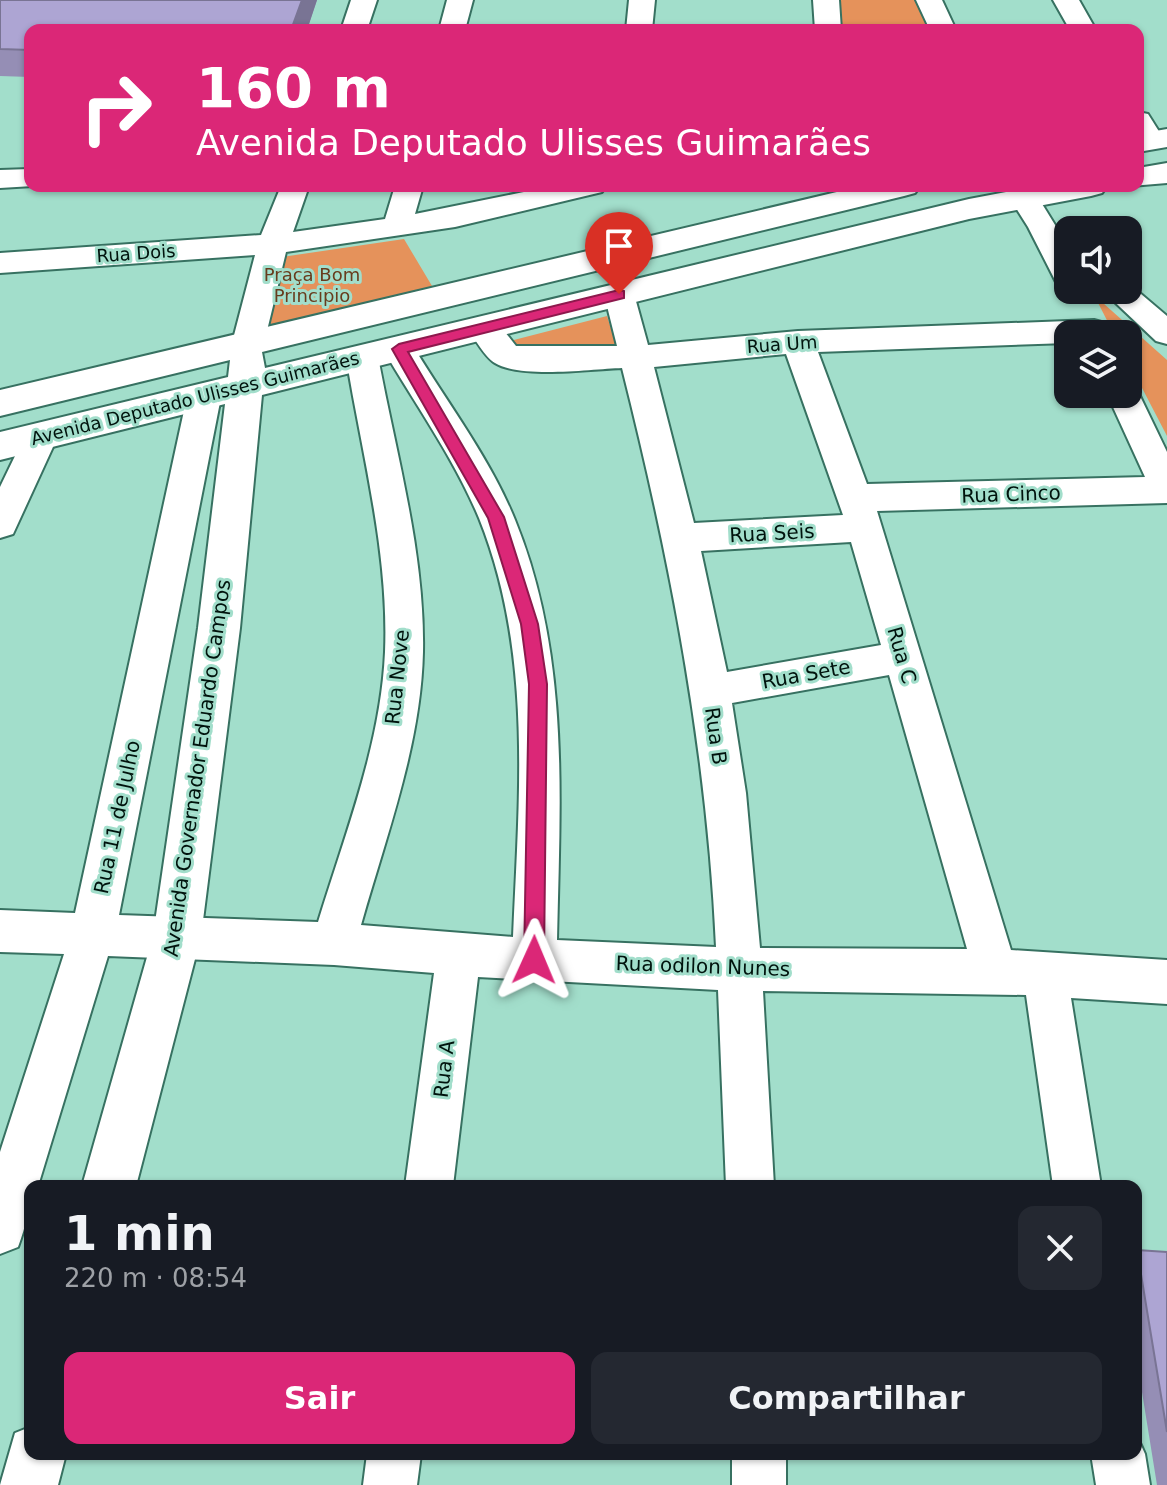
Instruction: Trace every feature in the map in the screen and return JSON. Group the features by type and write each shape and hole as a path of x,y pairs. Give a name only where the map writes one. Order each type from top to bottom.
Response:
{"street":[{"path":"356,24 364,0"},
{"path":"454,24 460,0"},
{"path":"640,24 642,0"},
{"path":"826,0 828,24"},
{"path":"929,0 940,24"},
{"path":"1066,0 1080,24"},
{"path":"0,179 24,178"},
{"path":"247,364 273,244 293,192"},
{"path":"397,227 407,192"},
{"name":"Rua Dois","path":"0,263 273,244 397,227 567,192"},
{"name":"Avenida Deputado Ulisses Guimarães","path":"0,446 204,397 247,364 878,192"},
{"path":"1019,192 1043,226 1054,248"},
{"name":"Avenida Deputado Ulisses Guimarães","path":"0,403 247,364 362,357 1019,192"},
{"path":"1043,226 1054,236"},
{"name":"Rua B","path":"619,294 679,538 710,691 725,791 739,969 750,1180"},
{"path":"1133,304 1167,333"},
{"name":"Rua Um","path":"484,328 501,350 514,358 636,357 798,342 1054,334"},
{"name":"Rua C","path":"798,342 860,513 995,971"},
{"path":"399,349 496,517 530,624 538,684 534,960"},
{"name":"Rua Nove","path":"334,944 389,744 404,655 396,561 362,357"},
{"name":"Avenida Governador Eduardo Campos","path":"111,1180 177,936 219,628 247,364"},
{"name":"Rua 11 de Julho","path":"0,1229 93,933 204,397"},
{"path":"1129,408 1167,489"},
{"path":"0,524 41,436"},
{"name":"Rua Cinco","path":"860,513 1167,489"},
{"name":"Rua Seis","path":"679,538 860,513"},
{"name":"Rua Sete","path":"710,691 903,657"},
{"name":"Rua odilon Nunes","path":"0,931 334,944 534,960 739,969 995,971 1167,982"},
{"name":"Rua A","path":"430,1180 459,952"},
{"path":"1045,973 1076,1180"},
{"path":"28,1485 34,1460"},
{"path":"390,1485 393,1460"},
{"path":"759,1460 759,1485"},
{"path":"1119,1460 1123,1485"}],"green space":[{"path":"835,0 923,0 933,24 837,24"},
{"name":"Praça Bom Principio","path":"404,239 435,291 261,327 275,258"},
{"path":"1099,304 1104,304 1122,320 1107,320"},
{"path":"607,316 619,354 532,355 502,343"},
{"path":"1142,338 1167,360 1167,436 1142,388"}],"building":[{"path":"0,0 302,0 293,24 24,24 24,50 0,49"},
{"path":"1142,1250 1167,1252 1167,1432 1142,1280"}],"route":[{"path":"534,960 538,684 530,624 496,517 399,349 619,294"}]}
